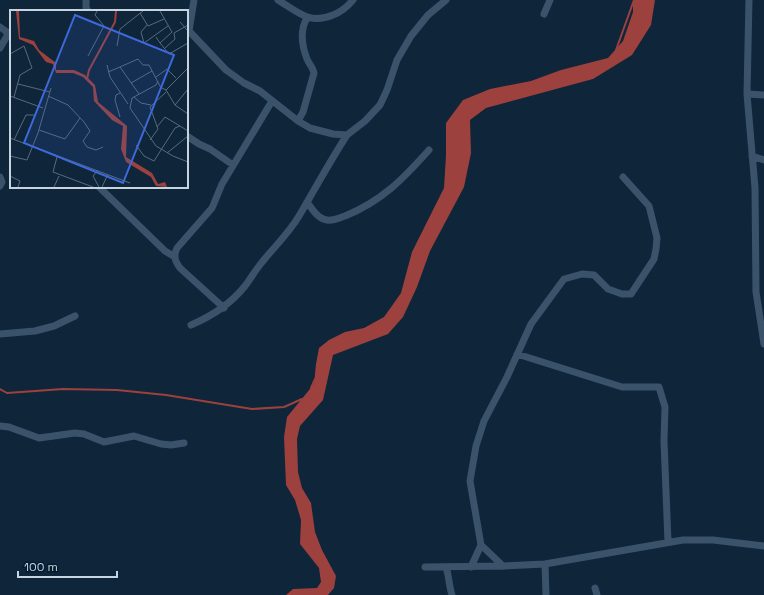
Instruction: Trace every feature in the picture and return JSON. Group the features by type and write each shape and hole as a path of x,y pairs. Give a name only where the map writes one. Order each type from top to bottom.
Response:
{"street":[{"path":"86,0 87,10"},
{"path":"278,0 307,18 316,20 338,13 353,0"},
{"path":"191,325 224,308 245,287 265,259 299,217 347,135 366,121 380,105 387,90 397,60 411,36 428,15 446,0"},
{"path":"544,14 550,0"},
{"path":"749,0 747,94 755,188 756,292 764,344"},
{"path":"194,1 188,31 226,70 244,83 260,91 298,121 310,128 333,134 347,135"},
{"path":"187,10 194,1"},
{"path":"298,121 303,112 314,73 305,54 302,36 307,18"},
{"path":"0,27 6,32 7,36 0,48"},
{"path":"747,94 764,95"},
{"path":"224,308 180,268 175,261 174,253 212,208 222,184 272,101"},
{"path":"188,137 210,149 233,165"},
{"path":"307,202 315,214 326,220 336,220 356,212 367,206 402,180 429,150"},
{"path":"752,156 764,160"},
{"path":"0,177 2,182 0,186"},
{"path":"471,567 480,546 470,481 471,468 476,446 484,421 507,377 531,324 564,279 582,274 594,275 608,289 622,294 631,294 654,259 657,238 649,206 623,177"},
{"path":"100,188 166,251 175,257"},
{"path":"0,334 36,331 54,326 75,316"},
{"path":"517,354 622,387 658,387 665,407 664,442 668,542"},
{"path":"0,426 9,427 39,438 75,433 84,434 104,442 134,436 161,444 171,445 184,443"},
{"path":"425,567 545,564 683,540 713,540 764,546"},
{"path":"480,546 503,566"},
{"path":"545,564 546,595"},
{"path":"446,567 452,595"}],"shaded area":[{"path":"633,0 655,0 651,25 632,55 593,79 486,108 470,120 471,153 464,187 430,251 417,287 403,317 388,334 333,355 323,400 300,426 297,439 298,472 302,488 311,503 315,532 322,550 336,576 334,588 328,595 286,595 293,589 317,588 321,582 319,568 300,544 301,520 295,500 286,485 284,437 287,417 314,384 319,348 329,340 345,332 364,328 384,317 401,293 412,252 444,188 446,123 463,100 490,89 531,81 561,70 608,58 623,41 633,12"}],"waterway":[{"path":"616,50 634,0"},
{"path":"311,388 315,379"},
{"path":"0,389 7,393 63,389 117,390 166,395 252,409 284,407 302,399"}]}
